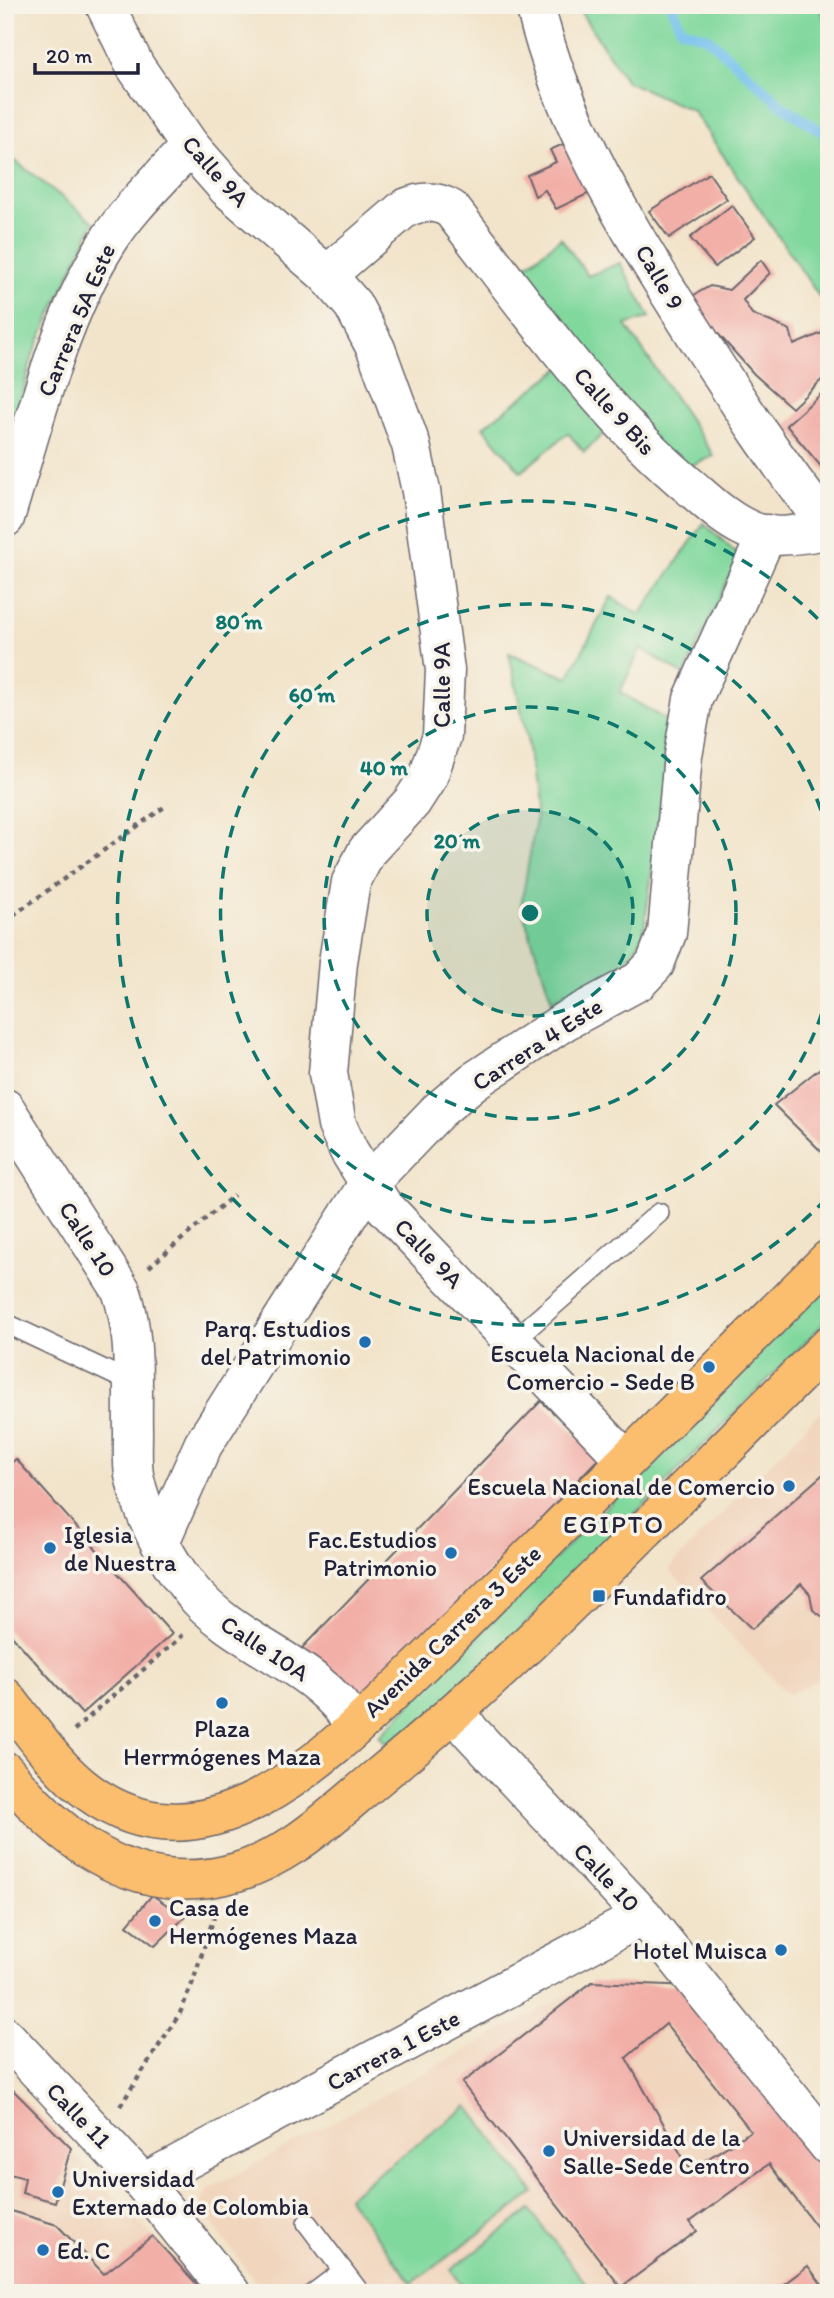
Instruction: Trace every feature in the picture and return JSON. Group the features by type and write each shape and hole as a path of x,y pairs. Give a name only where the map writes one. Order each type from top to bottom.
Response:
{"main road":[{"name":"Avenida Carrera 3 Este","path":"49,1751 88,1792 119,1811 159,1823 201,1820 242,1807 268,1794 355,1726 424,1662 625,1459 829,1259"},
{"path":"5,1771 42,1814 81,1847 130,1868 157,1876 201,1878 225,1875 272,1857 322,1824 457,1712 829,1345"},
{"path":"5,1698 49,1751"}],"street":[{"name":"Calle 9A","path":"105,5 135,66 190,146 227,188 327,275 353,305 376,349 411,445 433,567 445,670 443,736 428,777 412,802 357,866 346,900 328,1073 337,1125 368,1185 382,1204 625,1459"},
{"name":"Calle 9","path":"535,5 558,84 597,170 668,293 727,385 829,528"},
{"name":"Carrera 5A Este","path":"5,518 50,369 88,279 107,243 190,146"},
{"name":"Calle 9 Bis","path":"327,275 405,208 430,202 451,209 570,362 635,436 717,510 738,524 768,534 829,528"},
{"name":"Carrera 4 Este","path":"160,1542 203,1445 368,1185 438,1111 474,1082 530,1042 639,981 656,964 667,933 683,755 693,699 768,534"},
{"name":"Calle 10","path":"5,1108 121,1290 131,1319 132,1383"},
{"name":"Calle 10A","path":"132,1383 134,1474 160,1542 190,1589 210,1611 251,1642 311,1676 345,1710 355,1726"},
{"name":"Calle 10","path":"457,1712 470,1731 643,1916 829,2146"},
{"name":"Carrera 1 Este","path":"143,2183 643,1916"},
{"name":"Calle 11","path":"5,2036 143,2183 230,2293"}],"lane":[{"path":"513,1341 659,1213"},
{"path":"5,1323 132,1383"},
{"path":"307,2223 360,2293"},
{"path":"314,2293 343,2271"}],"path":[{"path":"5,921 167,805"},
{"path":"121,1290 233,1195"},
{"path":"49,1751 210,1611"},
{"path":"102,2137 180,2013 214,1917"}],"shaded area":[{"name":"Escuela Nacional de Comercio","path":"829,1403 829,1674 788,1695 668,1569"},
{"name":"Universidad de la Salle-Sede Centro","path":"592,1982 693,1986 829,2165 829,2293 264,2293 202,2209 203,2199 209,2189"},
{"name":"Universidad Externado de Colombia","path":"5,2082 152,2236 104,2274 5,2293"}],"green space":[{"path":"576,5 819,5 829,29 829,311 693,111 626,81"},
{"path":"5,153 94,222 33,354 5,461"},
{"path":"561,238 588,276 620,263 650,317 626,325 714,456 678,471 521,270"},
{"path":"567,363 615,423 584,452 568,433 521,472 483,427"},
{"path":"704,523 739,556 684,675 641,648 620,692 672,724 643,937 623,965 552,1001 521,906 536,819 527,739 509,653 568,678 611,597 640,615"},
{"path":"829,1282 829,1318 397,1754 379,1736"},
{"path":"468,2106 534,2193 412,2283 347,2197"},
{"path":"530,2210 593,2293 468,2293 451,2270"}],"building":[{"path":"570,141 596,190 556,209 545,190 535,196 527,175 556,162 550,150"},
{"path":"709,173 727,199 669,238 649,211"},
{"path":"732,205 755,237 715,267 690,238"},
{"path":"761,260 770,273 743,300 752,314 790,330 794,345 829,330 829,373 792,408 754,374 687,299 710,286 729,290"},
{"path":"829,387 829,476 786,425"},
{"path":"829,1061 829,1159 774,1105"},
{"name":"Fac.Estudios Patrimonio","path":"541,1401 600,1457 360,1705 301,1649"},
{"name":"Iglesia de Nuestra","path":"16,1459 172,1634 82,1714 5,1628 5,1468"},
{"path":"829,1469 829,1621 813,1610 810,1594 801,1584 752,1629 701,1581"},
{"name":"Casa de Hermógenes Maza","path":"152,1895 185,1917 155,1946 127,1925"},
{"path":"592,1982 693,1986 829,2165 829,2243 769,2164 690,2222 697,2231 621,2287 462,2083","holes":["666,2024 751,2131 690,2170 626,2058"]},
{"path":"5,2082 71,2148 55,2202 22,2193 25,2178 6,2173 9,2160 5,2158"},
{"name":"Ed. C","path":"5,2209 57,2225 104,2274 152,2236 205,2293 5,2293"},
{"path":"808,2266 828,2293 772,2293"}],"waterway":[{"path":"671,5 681,29 708,38 780,104 829,137"}],"place":[{"name":"Parq. Estudios del Patrimonio","path":"365,1342"},
{"name":"Escuela Nacional de Comercio - Sede B","path":"709,1367"},
{"name":"Escuela Nacional de Comercio","path":"789,1486"},
{"name":"Iglesia de Nuestra","path":"50,1548"},
{"name":"Fac.Estudios Patrimonio","path":"451,1553"},
{"name":"Fundafidro","path":"599,1596"},
{"name":"Plaza Herrmógenes Maza","path":"222,1703"},
{"name":"Casa de Hermógenes Maza","path":"155,1921"},
{"name":"Hotel Muisca","path":"781,1950"},
{"name":"Universidad de la Salle-Sede Centro","path":"549,2151"},
{"name":"Universidad Externado de Colombia","path":"58,2192"},
{"name":"Ed. C","path":"43,2250"}],"district":[{"name":"EGIPTO","path":"614,1524"}]}
